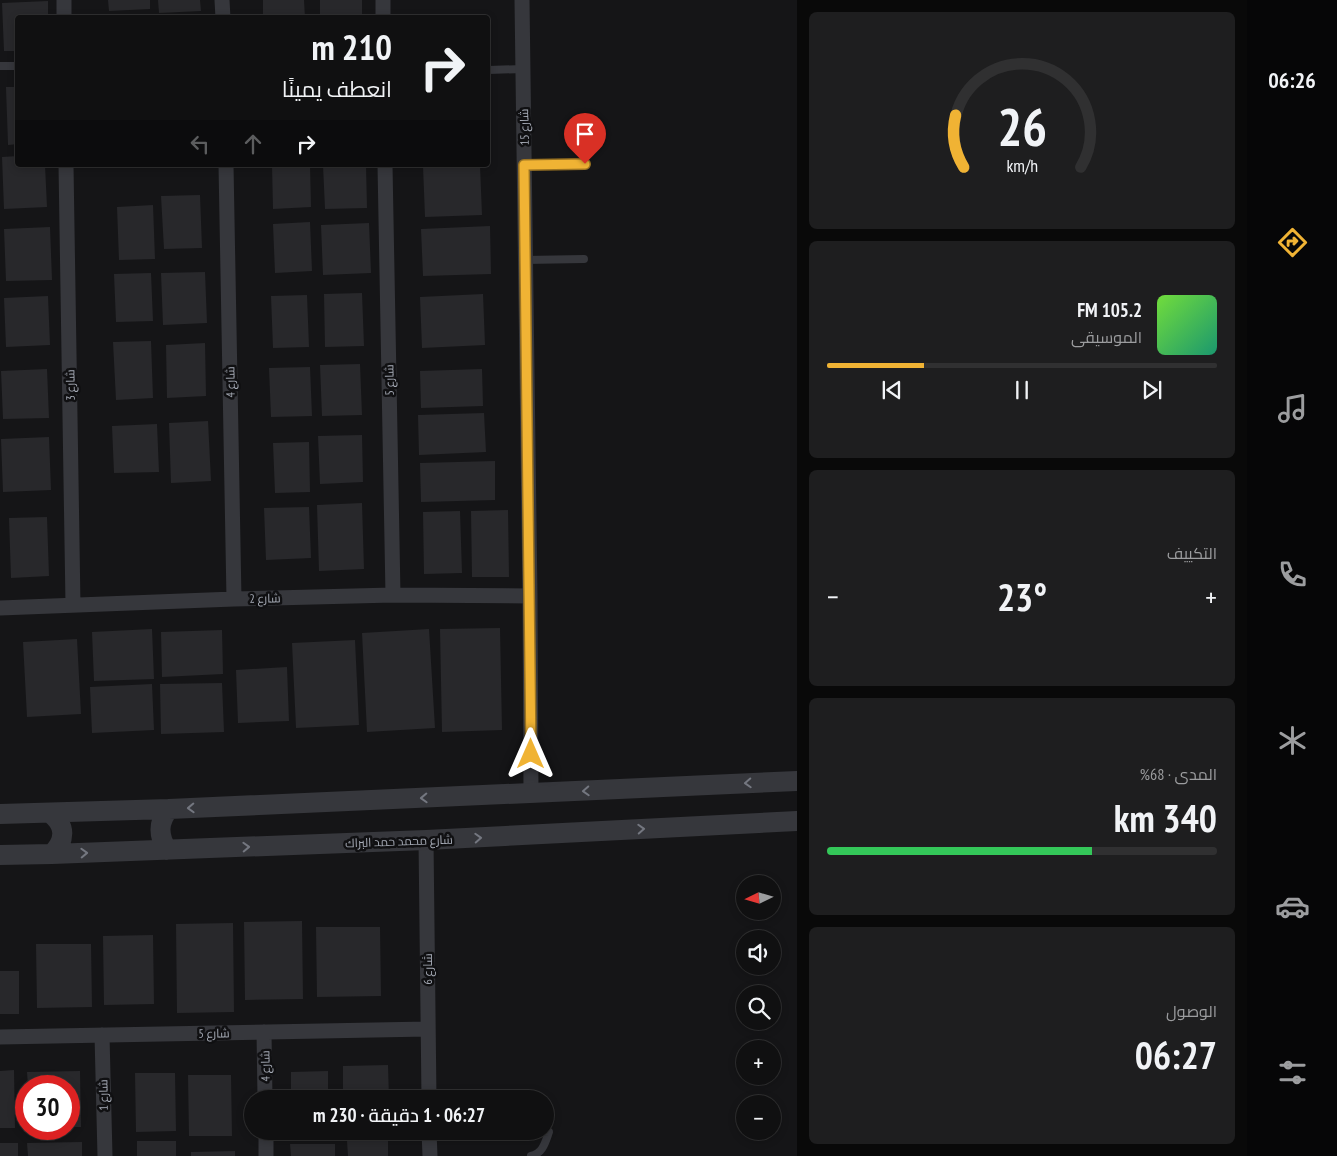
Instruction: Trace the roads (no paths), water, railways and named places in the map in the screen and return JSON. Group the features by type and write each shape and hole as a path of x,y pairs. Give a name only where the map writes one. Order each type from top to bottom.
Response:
{"street":[{"path":"64,0 64,15"},
{"path":"222,0 223,15"},
{"path":"382,0 383,15"},
{"name":"شارع 15","path":"522,0 531,794"},
{"name":"شارع 3","path":"66,167 73,605"},
{"name":"شارع 4","path":"226,167 234,598"},
{"name":"شارع 5","path":"385,167 393,595"},
{"name":"شارع 2","path":"0,608 234,598 393,595 530,596"},
{"path":"0,814 169,809 797,781"},
{"path":"167,850 160,836 160,829 161,822 169,809"},
{"path":"50,813 56,818 62,833 58,848 52,854"},
{"name":"شارع محمد حمد البراك","path":"0,855 426,840 797,821"},
{"name":"شارع 6","path":"426,840 429,1090"},
{"name":"شارع 5","path":"0,1037 428,1029"},
{"name":"شارع 4","path":"264,1032 265,1090"},
{"name":"شارع 1","path":"102,1035 104,1156"},
{"path":"266,1140 266,1156"},
{"path":"429,1140 430,1156"}],"lane":[{"path":"0,66 15,66"},
{"path":"490,70 523,68"},
{"path":"524,165 585,164"},
{"path":"525,260 584,259"},
{"path":"530,1156 544,1148 546,1140"}]}
